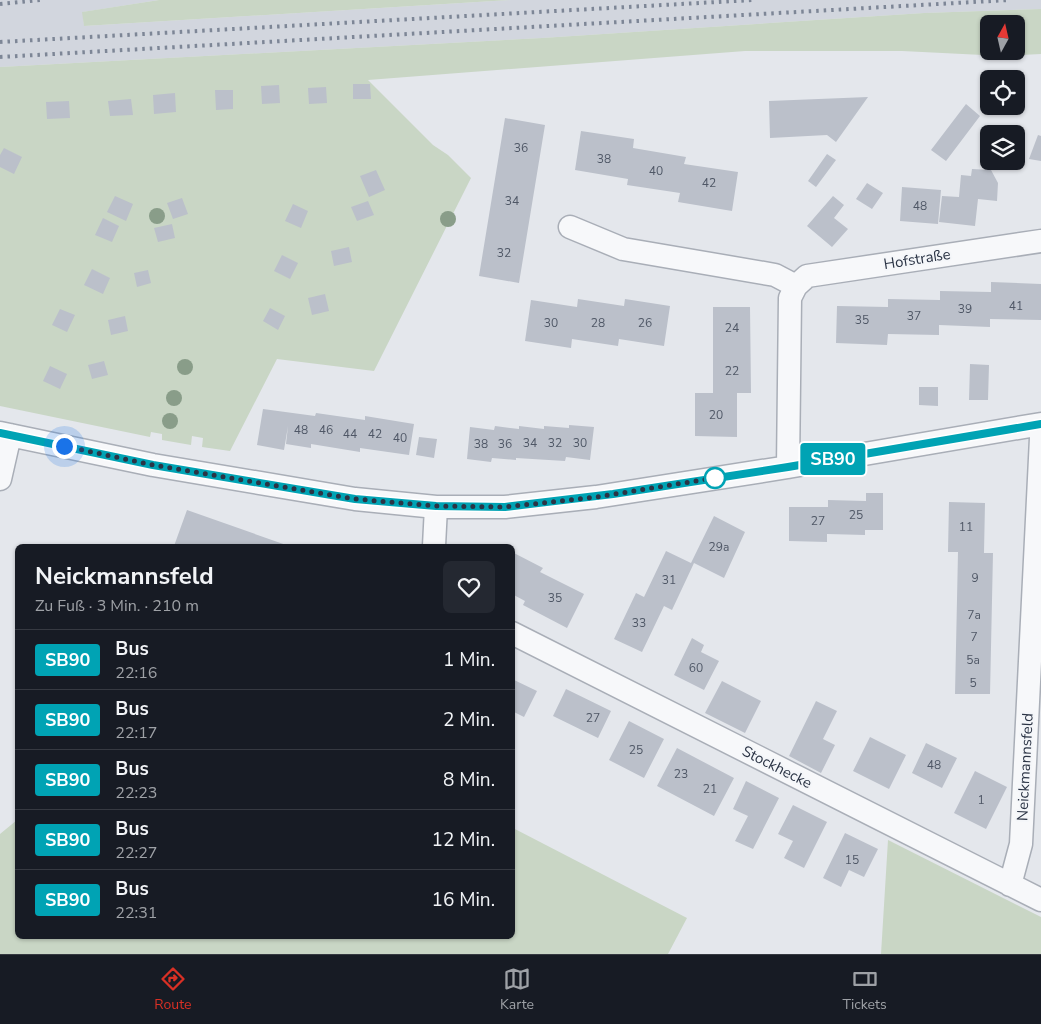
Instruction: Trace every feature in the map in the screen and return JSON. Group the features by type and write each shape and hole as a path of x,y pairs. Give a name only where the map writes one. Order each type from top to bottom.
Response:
{"street":[{"path":"570,227 623,249 775,275 796,286 790,298 788,467"},
{"name":"Hofstraße","path":"796,286 807,276 1041,241"},
{"path":"0,479 5,434 177,469 355,499 436,506 505,507 596,497 1041,424"},
{"name":"Neickmannsfeld","path":"1010,885 1021,844 1041,438"},
{"path":"434,544 436,506"},
{"name":"Stockhecke","path":"515,635 1041,900"}],"shaded area":[{"path":"0,0 159,0 83,12 84,26 511,0 1041,0 1041,9 924,13 542,38 0,67"}],"green space":[{"path":"159,0 511,0 84,26 82,12"},
{"path":"1041,9 1041,54 1025,55 1025,15 980,15 980,55 902,51 745,51 368,80 433,145 448,155 471,178 374,371 277,359 230,451 202,447 203,438 192,436 191,445 162,440 162,434 151,432 150,437 0,406 0,67 542,38 924,13"},
{"path":"15,822 15,939 515,939 515,829 687,918 668,954 0,954 0,834"},
{"path":"888,840 1041,917 1041,954 881,954"}],"building":[{"path":"353,84 370,84 371,99 353,99"},
{"path":"279,85 280,103 262,104 261,86"},
{"path":"326,87 327,103 309,104 308,88"},
{"path":"215,90 233,90 233,109 216,110"},
{"path":"175,93 176,112 154,114 153,95"},
{"path":"868,97 836,142 827,135 770,138 769,101"},
{"path":"131,99 133,115 110,116 108,101"},
{"path":"69,101 70,118 47,119 46,102"},
{"path":"966,104 980,116 946,161 931,150"},
{"path":"505,118 545,125 519,283 479,276"},
{"path":"581,131 634,139 633,148 686,157 684,164 738,172 732,211 678,202 680,193 627,185 628,179 575,170"},
{"path":"1038,135 1041,136 1041,161 1029,159"},
{"path":"4,148 22,157 14,174 0,167 0,155"},
{"path":"827,154 836,160 816,187 808,181"},
{"path":"972,169 991,170 998,183 997,201 978,199 975,226 939,222 942,196 959,197 961,175 971,176"},
{"path":"376,170 385,190 369,197 360,176"},
{"path":"867,183 883,193 872,209 856,199"},
{"path":"902,187 941,190 938,224 900,221"},
{"path":"115,196 133,204 126,221 107,212"},
{"path":"833,196 844,205 834,218 848,229 832,247 807,226"},
{"path":"182,198 188,214 173,219 167,203"},
{"path":"368,201 374,215 357,221 351,207"},
{"path":"293,204 308,211 301,228 285,221"},
{"path":"103,218 119,226 112,242 95,235"},
{"path":"172,224 175,238 158,242 154,228"},
{"path":"349,247 352,262 334,266 331,251"},
{"path":"282,255 298,263 290,279 274,271"},
{"path":"92,269 110,278 103,294 84,285"},
{"path":"148,270 151,283 137,287 134,273"},
{"path":"991,282 1041,284 1041,320 990,319 990,327 939,325 939,335 888,334 887,345 836,343 837,306 888,307 888,299 940,300 940,291 991,292"},
{"path":"325,294 329,311 312,315 308,298"},
{"path":"578,299 624,306 625,299 670,306 664,346 619,339 618,346 572,339 571,348 525,341 531,300 577,307"},
{"path":"713,307 750,307 751,393 737,393 737,437 695,436 695,393 713,393"},
{"path":"270,308 285,316 278,330 263,321"},
{"path":"60,309 75,315 67,332 52,325"},
{"path":"125,316 128,331 111,335 108,320"},
{"path":"104,361 108,375 92,379 88,365"},
{"path":"970,364 989,365 988,400 969,400"},
{"path":"50,366 67,374 60,389 43,381"},
{"path":"919,387 938,387 938,406 919,405"},
{"path":"263,409 315,416 316,413 365,420 365,416 414,424 409,455 360,448 360,452 311,444 311,448 286,444 288,426 284,450 257,445"},
{"path":"569,425 594,427 590,460 566,457 565,461 492,458 491,462 467,459 470,427 494,430 495,426 519,429 519,426 544,429 544,426 569,428"},
{"path":"419,437 437,439 434,458 416,455"},
{"path":"866,493 883,493 883,530 865,530 865,535 827,534 827,542 789,541 789,507 828,507 828,500 866,501"},
{"path":"949,502 985,503 984,553 993,553 990,694 955,694 958,552 948,552"},
{"path":"187,510 283,544 175,544"},
{"path":"714,516 745,532 724,578 694,563 672,610 664,606 642,652 614,639 636,593 644,597 666,551 691,563"},
{"path":"515,554 543,568 540,572 584,594 567,628 523,605 525,601 515,596"},
{"path":"692,638 704,645 701,652 719,661 704,690 674,675"},
{"path":"515,680 537,691 524,717 515,712"},
{"path":"722,681 761,701 745,733 705,713"},
{"path":"566,689 611,711 598,738 553,716"},
{"path":"816,701 837,711 823,739 835,745 821,773 789,756"},
{"path":"629,721 664,739 644,778 609,760"},
{"path":"870,737 906,755 889,789 853,771"},
{"path":"926,743 957,758 942,788 912,773"},
{"path":"677,748 734,778 714,816 657,786"},
{"path":"975,771 1007,787 986,829 954,813"},
{"path":"746,781 779,798 753,849 735,841 748,816 733,809"},
{"path":"793,805 827,822 804,868 784,858 793,841 778,834"},
{"path":"845,833 878,849 864,877 849,870 841,887 823,878"}],"railway":[{"path":"0,4 41,0"},
{"path":"0,42 753,0"},
{"path":"0,57 1009,0"}],"bus line":[{"name":"SB90","path":"0,433 153,465 355,499 436,506 505,507 596,497 1041,424"}],"route":[{"path":"64,446 153,465 355,499 436,506 505,507 596,497 715,478"}]}
